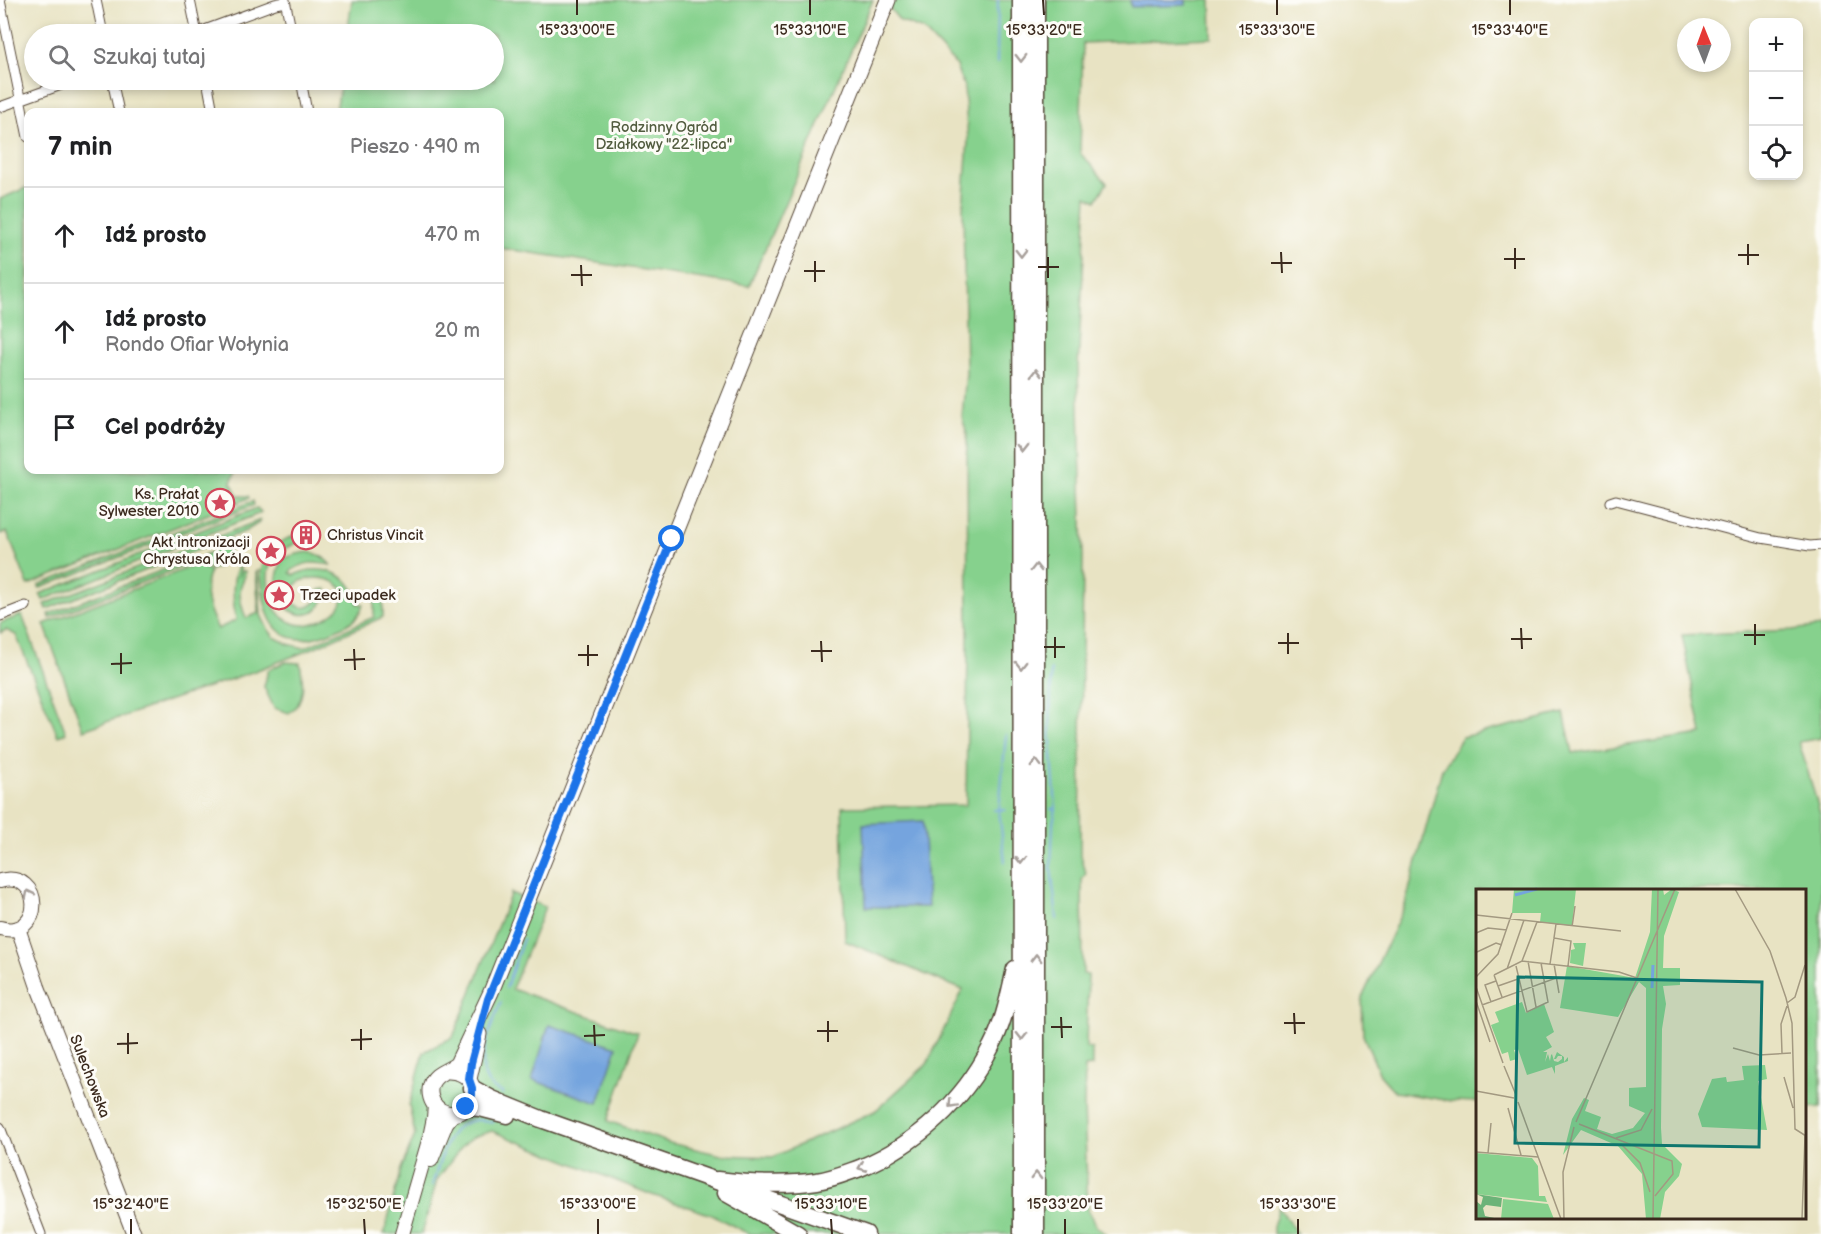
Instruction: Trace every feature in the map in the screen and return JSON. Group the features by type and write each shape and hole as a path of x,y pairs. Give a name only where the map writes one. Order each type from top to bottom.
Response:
{"highway":[{"path":"1021,0 1022,1234"},
{"path":"1036,0 1036,1234"},
{"path":"721,1186 818,1181 845,1174 880,1160 914,1139 937,1120 973,1077 991,1047 1005,1010 1022,936"},
{"path":"470,1083 492,1099 518,1111 721,1186 842,1234"},
{"path":"460,1110 495,1111 866,1234"},
{"path":"721,1186 798,1234"}],"main road":[{"path":"460,1110 440,1110 435,1105 430,1093 432,1082 437,1076 449,1071 457,1064 488,999 888,0"},
{"path":"0,881 9,879 18,881 27,887 34,905 32,914 18,928 8,930 0,928"},
{"name":"Sulechowska","path":"18,928 38,987 134,1234"},
{"path":"409,1211 447,1123 470,1101 471,1063 488,999"},
{"path":"449,1071 462,1073 470,1083"},
{"path":"402,1234 435,1118 435,1105"}],"street":[{"path":"0,0 24,115"},
{"path":"96,0 101,24"},
{"path":"190,0 194,24"},
{"path":"222,24 285,1 290,24"},
{"path":"0,107 47,90"},
{"path":"114,90 118,108"},
{"path":"209,90 212,108"},
{"path":"302,90 306,108"},
{"path":"1610,502 1616,500 1761,538 1810,546 1821,545"},
{"path":"0,616 26,606"},
{"path":"0,1127 41,1234"}],"green space":[{"name":"Rodzinny Ogród Działkowy \"22-lipca\"","path":"352,0 873,0 749,286 504,249 504,108 337,108 339,90 504,90 504,24 348,24"},
{"path":"883,0 1211,0 1212,38 1083,43 1080,153 1107,183 1096,201 1087,196 1078,368 1083,557 1080,852 1086,873 1082,880 1083,974 1088,975 1086,1048 1092,1049 1092,1066 1085,1067 1084,1106 1088,1210 1096,1226 1106,1234 749,1234 712,1215 652,1195 492,1131 473,1137 462,1146 437,1180 422,1234 384,1234 401,1169 415,1135 409,1105 424,1052 453,1037 511,893 545,907 512,989 638,1033 608,1121 670,1143 721,1155 773,1157 875,1111 927,1064 963,990 845,941 842,807 966,805 967,434 962,417 966,373 963,209 968,140 964,87 955,64 923,30 900,21"},
{"path":"24,189 24,474 235,474 231,482 238,496 249,498 28,585 7,532 0,534 0,199"},
{"path":"253,501 254,505 39,587 39,585"},
{"path":"257,508 261,512 258,514 43,600 40,594"},
{"path":"260,520 246,531 47,609 45,604"},
{"path":"293,536 298,538 302,536 305,539 274,558 268,572 270,593 277,612 289,621 303,625 327,617 341,604 343,598 340,586 329,580 316,578 297,583 292,594 292,601 304,608 318,599 321,595 319,590 327,589 322,604 313,612 303,614 292,612 283,604 278,592 277,577 283,559 308,552 320,555 331,565 306,564 290,573 294,575 304,571 324,570 334,573 350,584 358,604 363,604 360,613 351,622 323,635 297,639 278,630 271,620 266,608 261,569 275,546"},
{"path":"226,546 229,549 223,562 215,569 211,569 204,562 204,555"},
{"path":"196,557 197,561 50,618 49,614"},
{"path":"241,562 239,577 242,571 245,571 245,577 240,590 240,598 246,618 259,613 256,573 258,571 261,615 274,637 288,644 304,648 374,617 374,595 383,589 383,617 252,672 83,730 44,624 198,564 210,571 206,593 209,608 218,629 236,620 233,598 234,581"},
{"path":"22,615 66,733 58,736 16,635 6,630 0,633 0,623"},
{"path":"1821,626 1821,738 1799,742 1821,816 1821,1107 1806,1108 1806,889 1476,889 1476,1102 1451,1101 1395,1092 1380,1075 1363,1035 1362,998 1405,905 1442,769 1462,737 1564,713 1573,753 1702,734 1682,635 1792,630"},
{"path":"285,662 300,663 302,676 299,703 289,713 274,708 264,687 268,670"},
{"path":"1279,1207 1297,1234 1273,1234"}],"water":[{"path":"1130,0 1186,0 1186,5 1131,7"},
{"path":"923,821 928,907 866,907 863,824"},
{"path":"549,1025 617,1047 598,1103 532,1080"}],"waterway":[{"path":"997,63 998,0"},
{"path":"1051,670 1050,730 1056,809"},
{"path":"1005,862 999,810 1006,734"},
{"path":"1051,809 1056,809 1053,823 1051,868 1057,919"},
{"path":"994,810 1005,810"},
{"path":"506,988 523,939"},
{"path":"501,1002 487,1038 483,1065 485,1077 492,1087 502,1094"},
{"path":"432,1185 445,1148 457,1128 466,1122 477,1120 492,1122 493,1120"}],"place":[{"name":"Ks. Prałat Sylwester 2010","path":"220,503"},
{"name":"Christus Vincit","path":"306,535"},
{"name":"Akt intronizacji Chrystusa Króla","path":"271,551"},
{"name":"Trzeci upadek","path":"279,595"}],"route":[{"path":"466,1107 472,1095 469,1079 471,1063 488,999 672,539"}]}
